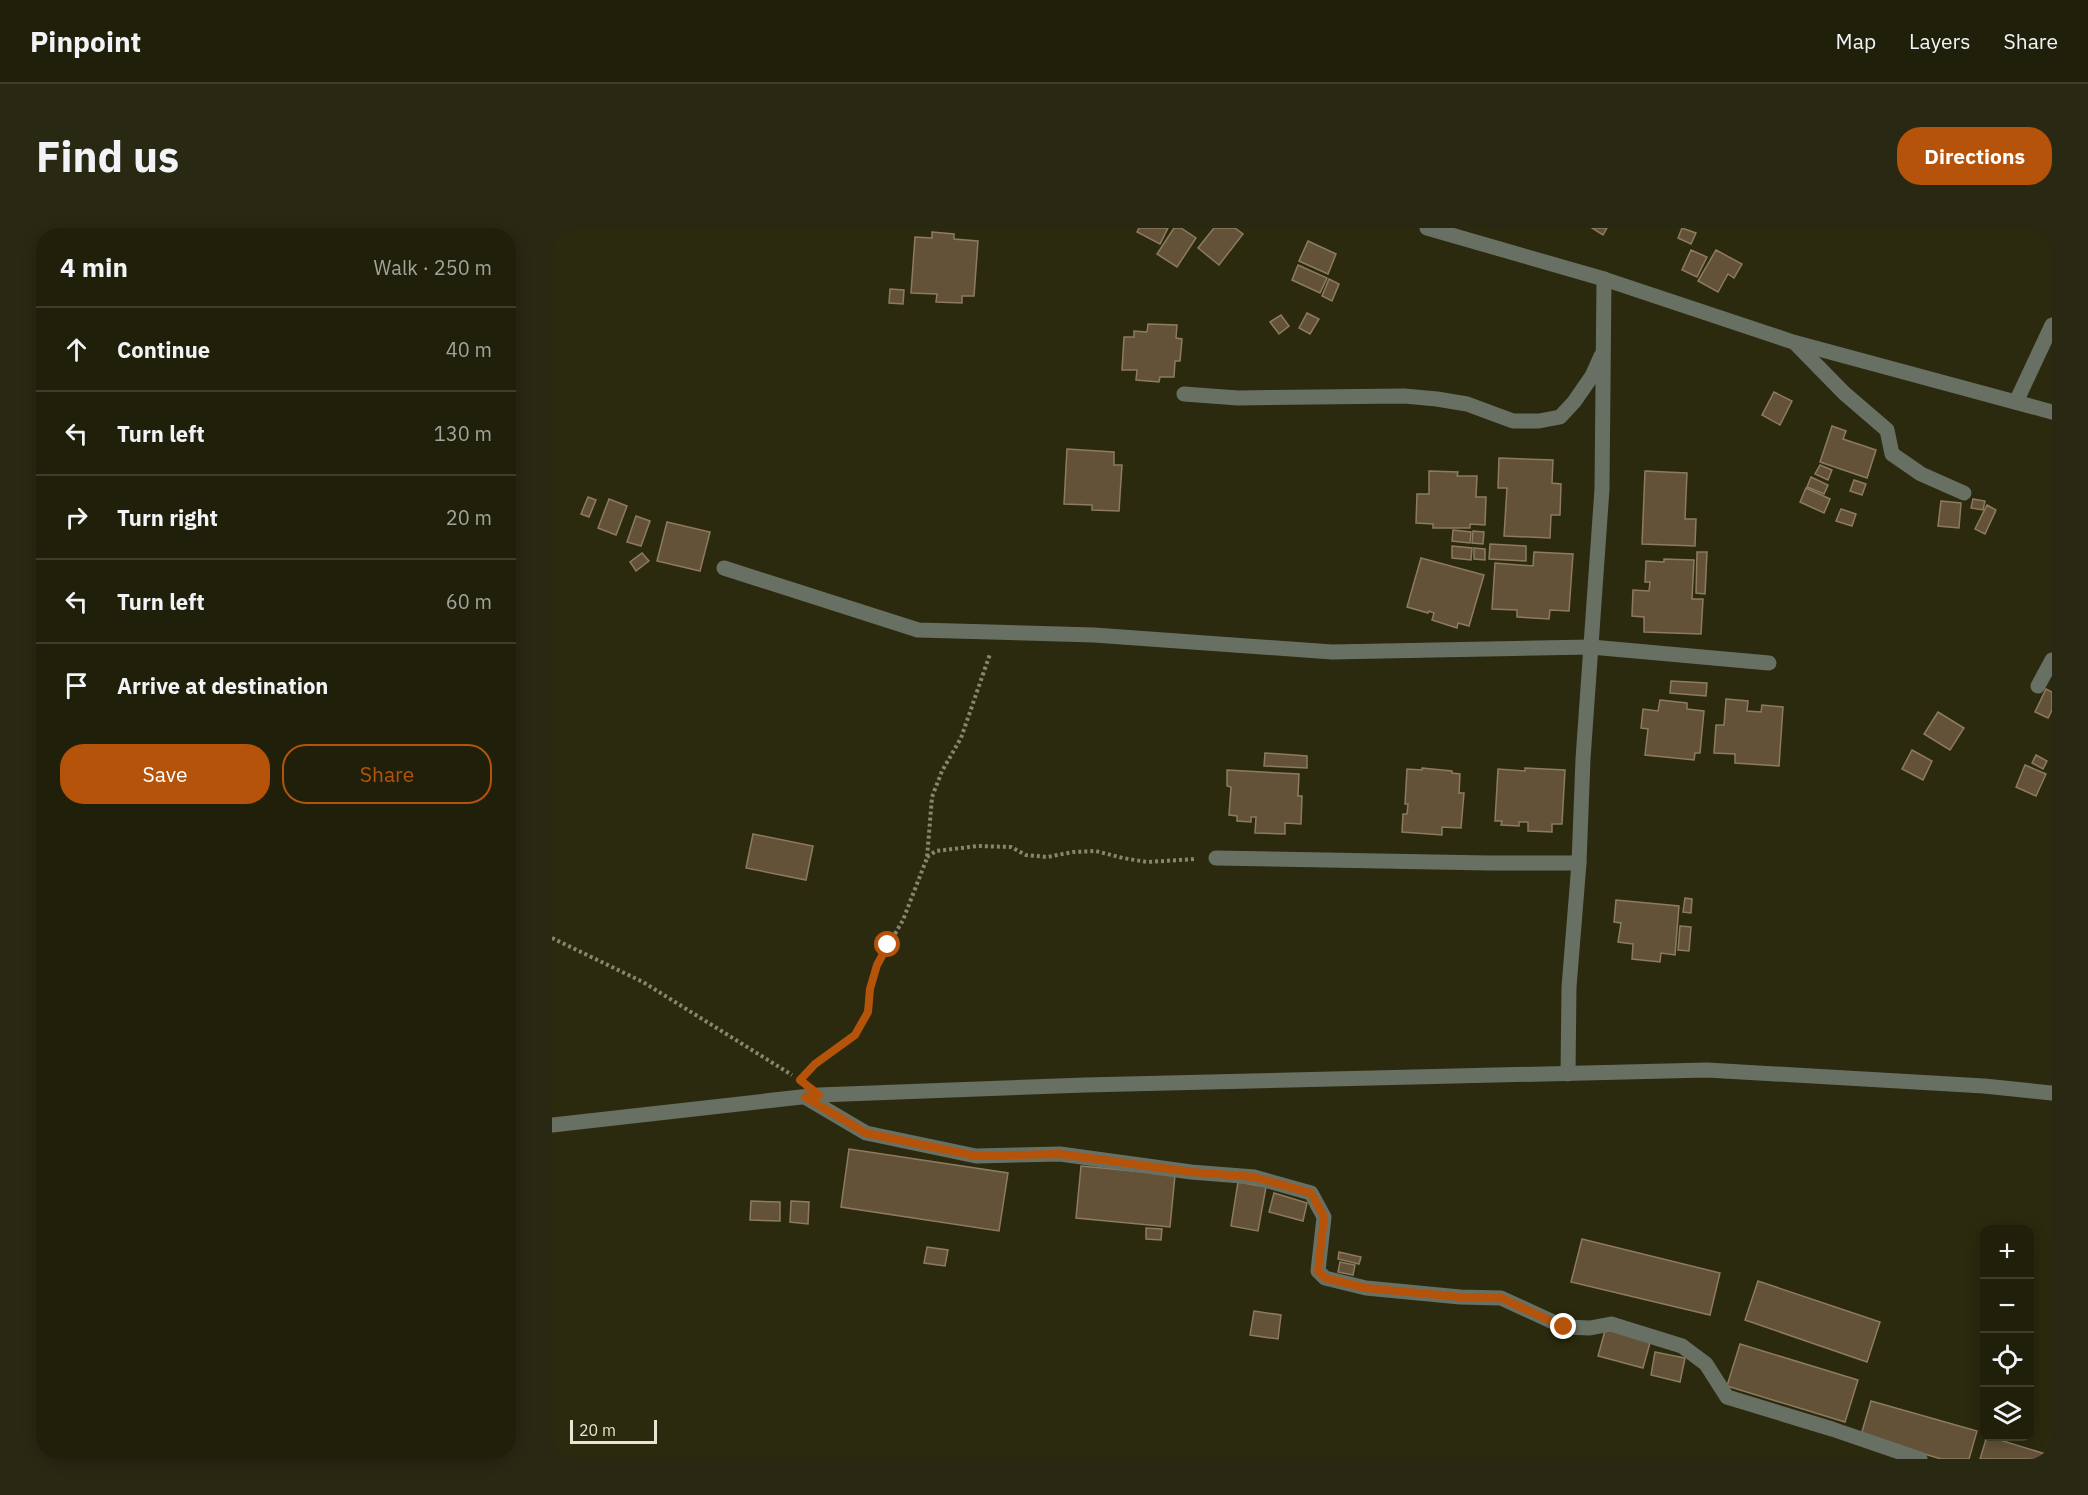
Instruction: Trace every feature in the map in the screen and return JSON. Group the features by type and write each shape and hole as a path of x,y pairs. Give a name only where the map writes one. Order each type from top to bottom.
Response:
{"street":[{"path":"1426,228 1604,279 1794,342 2052,412"},
{"path":"1568,1074 1569,987 1580,863 1583,759 1602,489 1604,279"},
{"path":"2016,402 2052,325"},
{"path":"1794,342 1844,393 1887,430 1892,454 1921,474 1964,493"},
{"path":"1184,394 1238,398 1404,396 1467,404 1513,421 1539,421 1560,417 1574,402 1592,376 1603,351"},
{"path":"724,568 918,630 1094,635 1332,652 1591,647 1769,663"},
{"path":"2038,686 2052,660"},
{"path":"1216,858 1580,863"},
{"path":"552,1125 805,1097 1084,1085 1707,1070 1984,1086 2052,1093"},
{"path":"805,1097 866,1133 976,1156 1060,1154 1191,1172 1254,1177 1311,1193 1324,1217 1318,1271 1325,1278 1366,1288 1460,1297 1501,1298 1564,1327 1590,1328 1611,1324 1682,1346 1706,1364 1727,1398 1832,1429 1920,1459"}],"path":[{"path":"552,938 643,982 800,1080 815,1064 855,1035 868,1012 870,989 877,965 903,920 927,858 932,797 942,771 961,738 992,651 1016,633"},
{"path":"927,858 936,851 978,846 1011,847 1026,855 1047,857 1073,852 1096,851 1147,862 1216,858"}],"building":[{"path":"1139,228 1168,228 1160,244 1137,232"},
{"path":"1174,228 1181,228 1196,238 1177,267 1157,254"},
{"path":"1214,228 1235,228 1243,234 1219,265 1198,248"},
{"path":"1592,228 1607,228 1603,235"},
{"path":"1682,228 1696,233 1691,244 1678,238"},
{"path":"932,232 954,234 954,239 978,241 974,296 962,296 962,303 936,302 937,294 911,293 915,237 932,238"},
{"path":"1308,241 1336,254 1328,274 1299,261"},
{"path":"1691,250 1707,257 1697,277 1682,270"},
{"path":"1716,250 1742,264 1734,278 1728,274 1718,292 1698,281"},
{"path":"1298,265 1327,278 1320,293 1292,280"},
{"path":"1329,279 1339,284 1332,301 1322,296"},
{"path":"890,289 904,290 903,304 889,303"},
{"path":"1307,313 1319,319 1310,334 1299,328"},
{"path":"1281,315 1289,326 1279,334 1270,322"},
{"path":"1148,324 1177,325 1176,338 1182,339 1180,361 1175,361 1174,377 1160,377 1159,382 1136,380 1137,370 1122,370 1124,337 1134,337 1134,331 1147,332"},
{"path":"1774,392 1792,401 1780,425 1762,415"},
{"path":"1832,426 1846,431 1843,439 1876,450 1867,478 1820,462"},
{"path":"1067,449 1114,452 1114,465 1122,465 1119,511 1092,510 1092,505 1064,504"},
{"path":"1499,458 1553,460 1552,483 1561,484 1560,515 1551,515 1550,538 1504,536 1507,488 1498,488"},
{"path":"1820,465 1832,470 1828,480 1815,474"},
{"path":"1429,471 1458,472 1457,476 1477,476 1476,497 1486,497 1485,525 1470,524 1470,528 1433,528 1433,524 1416,523 1417,494 1429,494"},
{"path":"1645,471 1687,473 1685,519 1696,519 1695,546 1642,544"},
{"path":"1811,477 1828,485 1824,494 1807,487"},
{"path":"1854,480 1866,484 1862,495 1850,491"},
{"path":"1806,488 1830,499 1824,513 1800,502"},
{"path":"588,497 596,500 589,517 581,514"},
{"path":"609,499 627,506 616,535 598,528"},
{"path":"1973,499 1985,501 1983,510 1971,508"},
{"path":"1941,501 1961,503 1959,528 1938,526"},
{"path":"1987,505 1996,510 1985,534 1975,529"},
{"path":"1841,509 1856,514 1852,526 1836,521"},
{"path":"636,516 650,521 641,546 627,542"},
{"path":"667,522 710,532 700,571 657,561"},
{"path":"1453,530 1471,532 1470,543 1452,541"},
{"path":"1473,531 1484,532 1483,544 1472,543"},
{"path":"1490,544 1526,546 1526,561 1489,559"},
{"path":"1452,546 1472,548 1471,560 1452,558"},
{"path":"1474,548 1485,549 1485,560 1474,559"},
{"path":"1534,552 1573,554 1569,611 1550,610 1549,619 1517,617 1517,610 1492,609 1495,563 1533,566"},
{"path":"1697,552 1707,552 1705,594 1696,593"},
{"path":"642,553 649,561 636,571 630,562"},
{"path":"1421,558 1484,575 1469,626 1458,623 1457,628 1432,620 1434,613 1407,607"},
{"path":"1664,559 1694,560 1692,599 1703,599 1701,634 1644,632 1644,617 1632,616 1633,590 1649,591 1650,582 1645,582 1646,561 1664,562"},
{"path":"1671,681 1707,683 1706,696 1670,693"},
{"path":"2046,689 2052,692 2052,710 2048,718 2035,712"},
{"path":"1726,699 1748,701 1747,711 1761,712 1762,705 1783,707 1779,766 1735,763 1735,754 1714,753 1716,725 1724,725"},
{"path":"1660,700 1687,703 1687,709 1704,711 1700,753 1695,753 1694,760 1645,755 1648,729 1641,728 1643,709 1658,711"},
{"path":"1938,712 1964,728 1950,750 1924,734"},
{"path":"1912,750 1932,761 1923,780 1902,769"},
{"path":"1265,753 1307,756 1307,768 1264,766"},
{"path":"2036,755 2047,761 2043,769 2032,763"},
{"path":"2025,765 2046,774 2036,796 2016,787"},
{"path":"1422,768 1460,774 1459,793 1464,793 1461,828 1442,827 1442,835 1402,832 1403,814 1407,814 1408,804 1405,804 1407,769 1422,770"},
{"path":"1525,768 1565,770 1562,824 1552,824 1552,832 1528,831 1528,822 1519,822 1519,826 1501,825 1502,821 1495,821 1498,769 1525,771"},
{"path":"1227,770 1299,774 1298,796 1302,796 1301,824 1285,823 1285,834 1255,833 1256,817 1251,817 1251,822 1237,821 1237,816 1229,815 1231,787 1227,786"},
{"path":"753,834 813,846 806,880 746,868"},
{"path":"1685,898 1692,899 1691,913 1683,912"},
{"path":"1616,900 1679,906 1675,955 1661,953 1660,962 1632,959 1633,944 1618,942 1621,923 1614,922"},
{"path":"1680,926 1691,927 1689,951 1678,950"},
{"path":"849,1149 1008,1173 999,1231 841,1207"},
{"path":"1081,1166 1175,1175 1170,1227 1076,1218"},
{"path":"1238,1182 1266,1187 1258,1231 1231,1226"},
{"path":"1274,1193 1307,1203 1303,1221 1269,1212"},
{"path":"751,1201 780,1202 780,1221 750,1220"},
{"path":"791,1201 809,1202 808,1224 790,1222"},
{"path":"1146,1228 1162,1229 1161,1240 1146,1239"},
{"path":"1582,1239 1720,1273 1710,1315 1571,1282"},
{"path":"927,1247 948,1250 945,1266 924,1263"},
{"path":"1339,1252 1361,1257 1359,1264 1338,1259"},
{"path":"1340,1262 1355,1265 1353,1275 1338,1272"},
{"path":"1758,1281 1880,1322 1867,1362 1745,1320"},
{"path":"1254,1311 1281,1315 1278,1339 1250,1335"},
{"path":"1606,1327 1651,1339 1643,1368 1598,1356"},
{"path":"1740,1344 1858,1380 1845,1422 1727,1386"},
{"path":"1655,1352 1685,1358 1680,1382 1651,1375"},
{"path":"1871,1401 1977,1431 1969,1459 1941,1459 1861,1435"},
{"path":"1985,1441 2003,1441 2052,1456 2052,1459 1980,1459"}],"route":[{"path":"888,945 877,965 870,989 868,1012 855,1035 815,1064 800,1080 819,1095 805,1097 866,1133 976,1156 1060,1154 1191,1172 1254,1177 1311,1193 1324,1217 1318,1271 1325,1278 1366,1288 1460,1297 1501,1298 1564,1327"}]}
